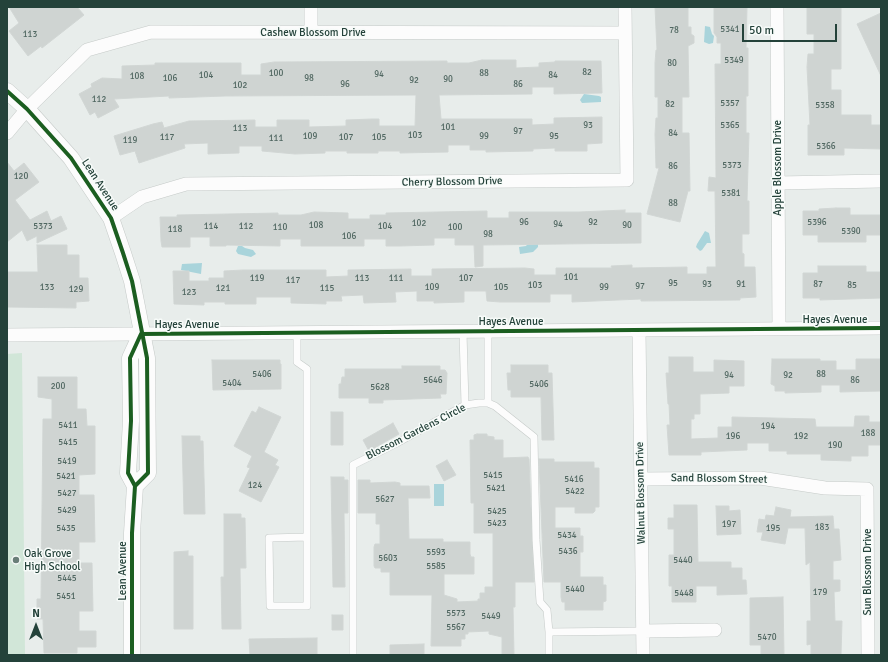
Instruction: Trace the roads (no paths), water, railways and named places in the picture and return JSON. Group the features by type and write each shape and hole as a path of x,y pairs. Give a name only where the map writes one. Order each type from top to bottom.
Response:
{"street":[{"path":"311,7 311,33"},
{"name":"Cherry Blossom Drive","path":"111,218 142,197 186,184 627,180 625,7"},
{"name":"Apple Blossom Drive","path":"777,7 780,329"},
{"name":"Cashew Blossom Drive","path":"7,133 27,109 88,50 151,32 625,33"},
{"name":"Lean Avenue","path":"7,91 27,109 72,158 111,218 132,281 141,334 147,358 148,473 135,486 132,533 132,655"},
{"path":"778,183 881,181"},
{"name":"Hayes Avenue","path":"7,335 881,328"},
{"name":"Walnut Blossom Drive","path":"639,330 644,655"},
{"name":"Sand Blossom Street","path":"641,479 760,478 825,488 867,489"},
{"name":"Sun Blossom Drive","path":"867,489 868,655"},
{"path":"643,631 716,630"}],"lane":[{"path":"488,331 488,403 495,406 534,437 536,540 540,602 547,610 549,655"},
{"path":"463,332 465,406"},
{"path":"297,333 297,362 306,369 307,537 307,606 270,606 269,538 307,537"},
{"name":"Blossom Gardens Circle","path":"353,655 353,465 465,406 479,402 488,403"},
{"path":"549,632 643,631"}],"water":[{"path":"705,26 710,27 714,36 713,43 709,44 704,42"},
{"path":"584,94 599,96 601,97 601,102 582,103 580,100"},
{"path":"705,231 709,233 711,243 707,243 700,251 696,247"},
{"path":"538,240 538,247 533,252 520,254 519,247 526,246 530,241"},
{"path":"238,246 253,250 256,254 251,257 238,254 236,251"},
{"path":"202,263 201,274 181,270 182,264"},
{"path":"434,484 444,484 444,506 434,506"}],"place":[{"name":"Oak Grove High School","path":"16,560"}]}
